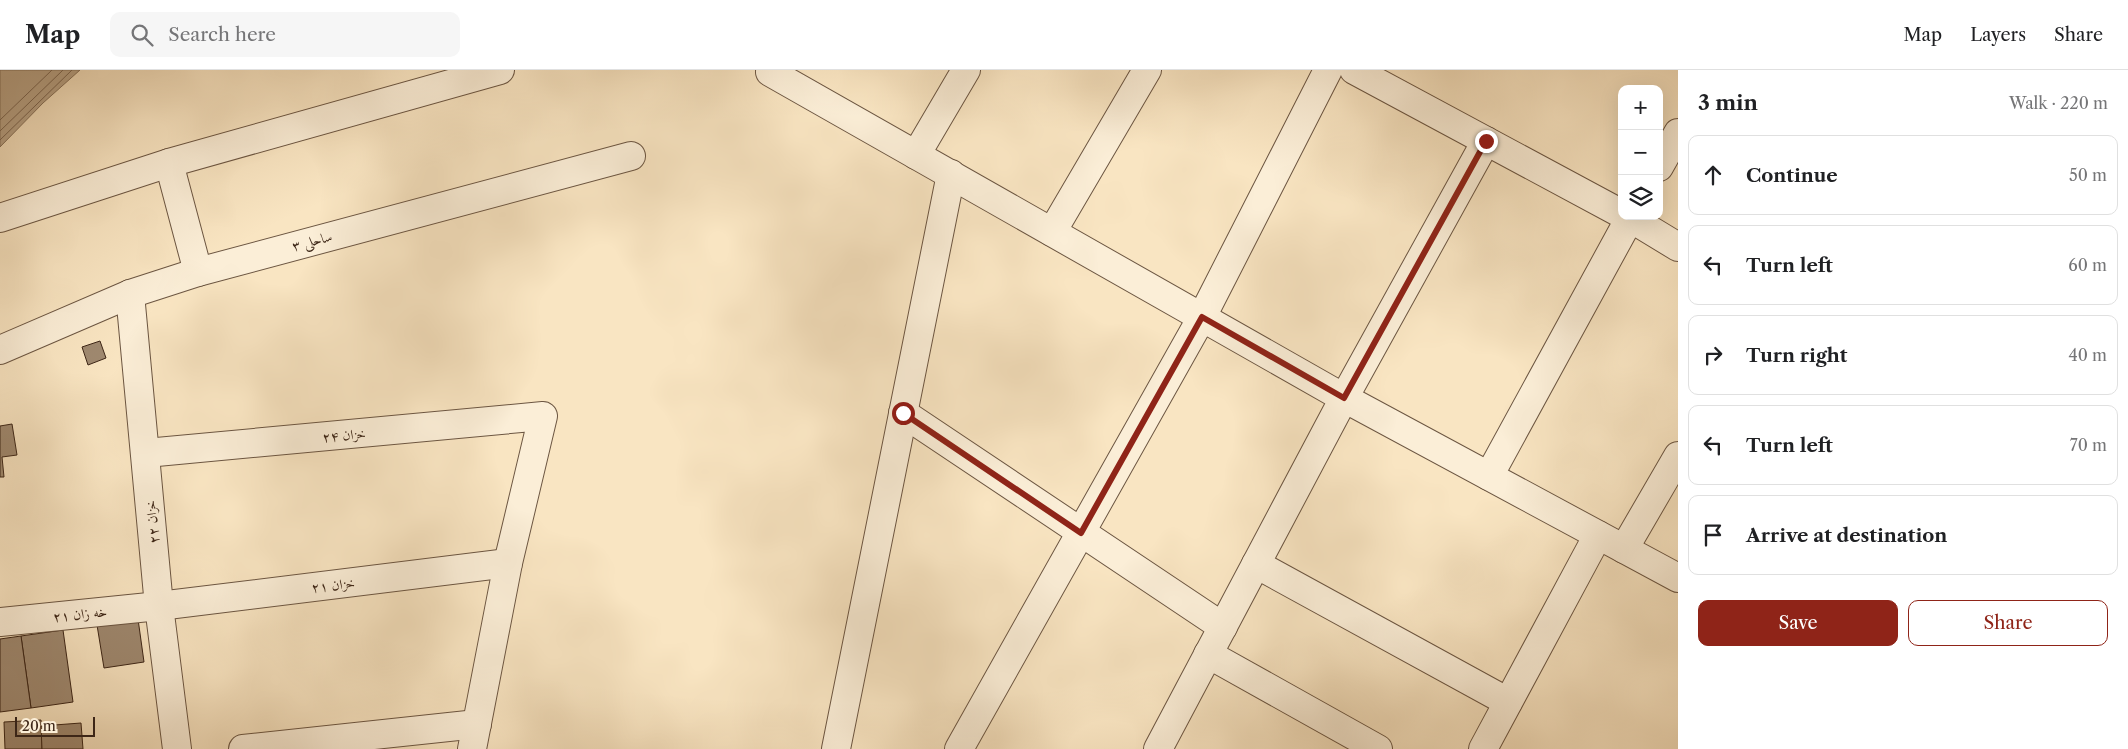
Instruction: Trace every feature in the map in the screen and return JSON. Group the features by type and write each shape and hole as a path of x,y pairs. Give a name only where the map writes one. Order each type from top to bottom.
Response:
{"street":[{"path":"0,218 169,163 500,70"},
{"path":"916,154 966,70"},
{"path":"1052,232 1148,70"},
{"path":"959,749 1202,317 1328,70"},
{"path":"1354,70 1618,211"},
{"path":"770,72 1344,398 1678,578"},
{"path":"1663,160 1678,133"},
{"path":"1158,749 1344,398 1486,141"},
{"name":"ساحلی ۳","path":"0,350 130,294 198,272 631,156"},
{"path":"169,163 198,272"},
{"path":"836,749 951,174"},
{"path":"1488,476 1626,220"},
{"path":"1634,220 1678,247"},
{"name":"خزان ۲۲","path":"130,294 159,606 176,749"},
{"path":"903,413 1223,627"},
{"name":"خزان ۲۴","path":"146,453 543,416 508,563"},
{"path":"1624,549 1678,456"},
{"path":"1483,749 1598,535"},
{"path":"243,749 475,736 508,563"},
{"name":"خزان ۲۱","path":"159,606 508,563"},
{"path":"1256,564 1508,702"},
{"name":"خه زان ۲۱","path":"0,622 159,606"},
{"path":"1208,654 1378,749"}],"water":[{"path":"0,70 80,70 43,103 0,147"}],"building":[{"path":"100,341 106,358 88,365 82,347"},
{"path":"12,424 17,455 2,457 4,477 0,477 0,426"},
{"path":"138,619 144,662 104,668 97,625"},
{"path":"63,630 73,702 31,708 21,636"},
{"path":"21,636 31,708 0,712 0,639"},
{"path":"41,720 42,749 5,749 4,722"},
{"path":"81,723 83,749 42,749 41,726"}],"route":[{"path":"903,413 1081,533 1202,317 1344,398 1486,141"}]}
